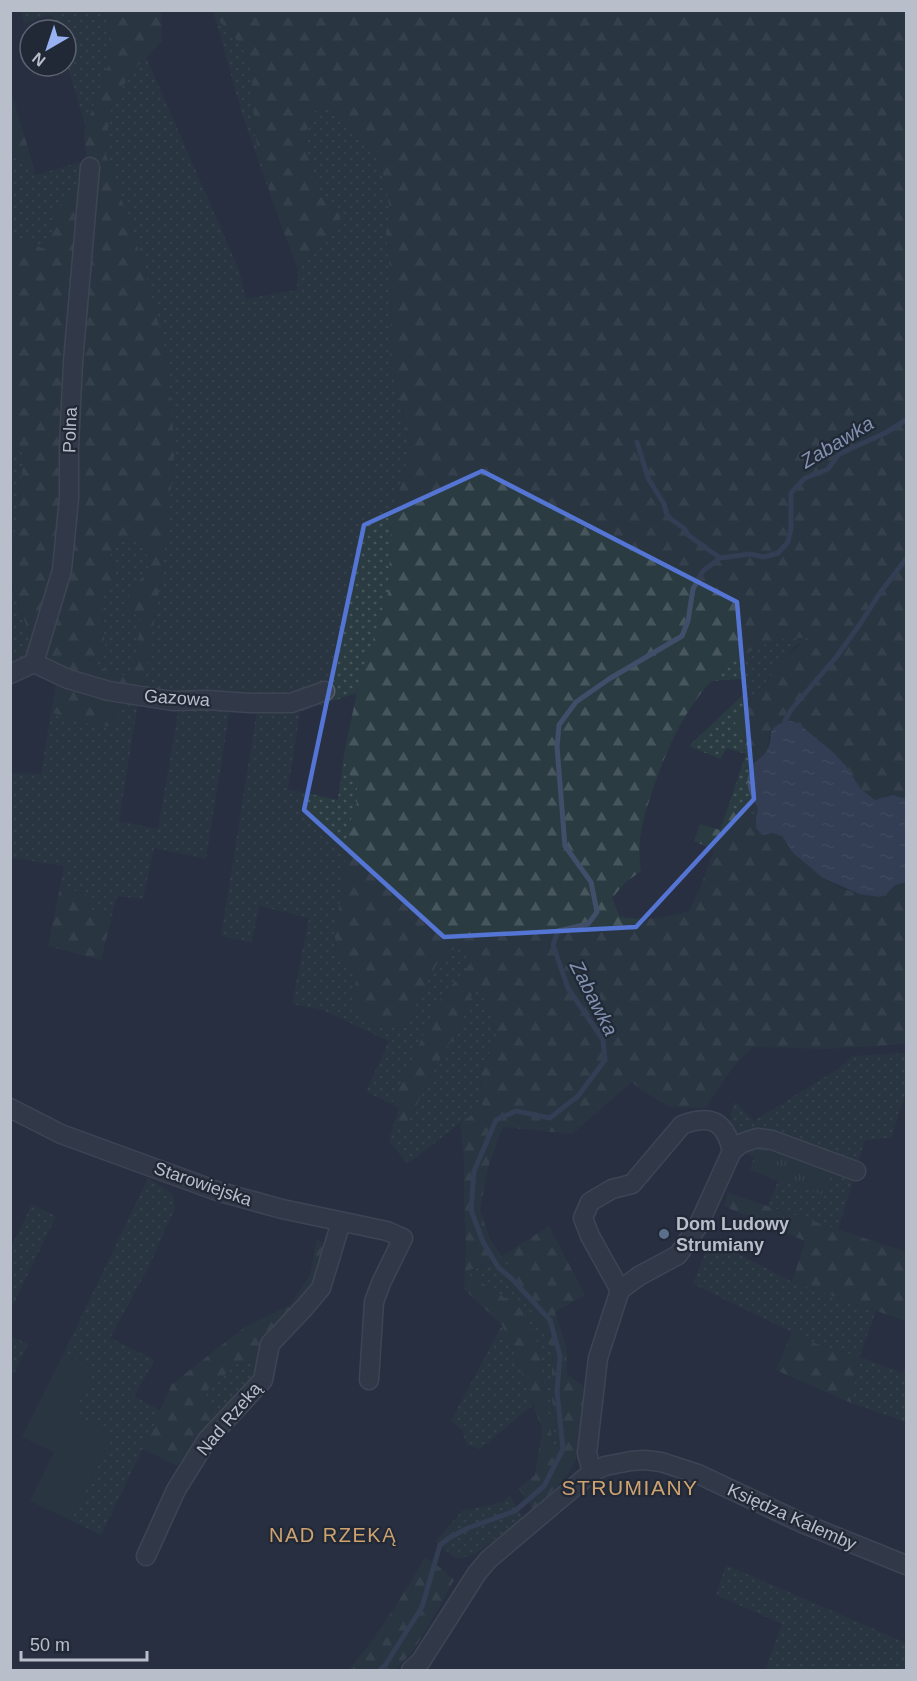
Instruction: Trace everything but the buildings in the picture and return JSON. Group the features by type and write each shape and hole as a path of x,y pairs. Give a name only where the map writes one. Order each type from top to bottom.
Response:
{"street":[{"name":"Polna","path":"34,663 62,570 69,498 73,362 90,167"},
{"path":"10,674 34,663"},
{"name":"Gazowa","path":"34,663 68,679 110,691 172,701 291,703 325,691"},
{"name":"Starowiejska","path":"10,1108 61,1134 217,1191 282,1209 387,1231 403,1238 374,1302 369,1380"},
{"path":"620,1290 590,1236 583,1218 590,1202 612,1189 632,1184 682,1125 703,1119 720,1124 729,1138 732,1151"},
{"path":"592,1472 587,1453 598,1358 620,1290 639,1276 678,1255 698,1226 732,1151 742,1143 757,1138 772,1140 856,1171"},
{"name":"Nad Rzeką","path":"146,1556 176,1490 207,1440 263,1380 270,1344 321,1288 341,1222"},
{"name":"Księdza Kalemby","path":"411,1671 421,1661 472,1580 489,1559 592,1472 605,1466 645,1460 676,1466 830,1535 906,1565"}],"highlighted area":[{"path":"482,471 737,602 754,799 636,927 444,937 304,810 364,525"}],"green space":[{"path":"21,11 108,11 110,61 85,125 71,78 78,78 78,18 53,18 52,14 40,18 23,18"},
{"path":"108,11 161,11 162,41 131,73 111,106 105,152 144,266 166,354 175,449 162,573 143,689 86,679 37,658 11,581 24,454 11,445 11,240 27,241 44,249 52,232 55,212 66,197 83,189 101,192 87,155 84,135 85,126 110,61","holes":["123,540 146,542 149,568 124,606 141,619 135,662 128,677 88,664 88,661 105,653 102,593 115,574 110,553"]},
{"path":"212,11 906,11 906,799 893,795 875,800 861,789 846,766 834,753 798,723 770,730 767,750 754,764 734,720 786,657 811,639 792,638 773,642 741,657 723,670 707,686 681,723 662,765 647,807 640,838 641,871 626,882 612,898 620,917 655,918 689,911 714,850 694,841 700,824 720,830 727,810 756,817 756,828 782,836 793,853 823,878 841,888 859,894 888,893 894,887 906,882 906,1044 826,1049 753,1047 733,1068 706,1108 670,1107 632,1082 572,1134 503,1127 489,1164 480,1210 490,1240 502,1256 549,1226 585,1295 555,1312 566,1346 567,1374 587,1389 579,1447 574,1463 564,1478 532,1509 519,1488 535,1475 542,1429 502,1325 464,1289 466,1246 464,1159 460,1123 482,1108 480,1071 497,1038 487,1002 475,989 463,1013 461,1029 444,1051 404,1130 394,1124 399,1108 392,1104 440,999 474,959 463,946 446,952 435,967 410,1017 395,1028 377,1026 351,1003 358,973 336,949 335,937 351,820 357,803 357,786 347,771 344,754 359,683 388,594 392,521 404,470 412,453 390,358 392,287 386,232 391,215 383,173 376,156 350,131 341,115 327,104 311,113 306,133 307,153 318,191 341,216 298,270 272,200 257,145 251,68 244,51 233,35","holes":["502,1257 510,1265 506,1281 535,1314 552,1352 552,1400 558,1446 538,1470 553,1445 538,1344 522,1309 465,1272"]},
{"path":"215,17 237,40 249,61 255,134 272,200 242,114"},
{"path":"146,57 239,270 246,299 297,290 298,270 341,216 318,192 307,153 306,133 311,113 327,104 341,115 350,131 376,156 383,173 391,215 386,232 392,287 390,358 412,454 404,470 392,521 388,594 356,693 300,712 310,692 229,695 143,689 162,573 175,449 166,354 144,266 105,152 111,106 131,73"},
{"path":"10,88 36,175 11,154"},
{"path":"10,154 36,175 87,160 101,193 55,212 52,232 44,249 27,241 11,240"},
{"path":"11,445 24,454 11,569"},
{"path":"123,540 146,542 149,568 124,606 141,619 135,662 128,677 87,664 105,652 102,593 115,573 110,553"},
{"path":"10,581 37,658 10,668"},
{"path":"800,637 812,639 795,646 734,720 754,764 748,787 758,808 756,817 727,810 746,754 727,748 720,759 689,746 748,690 747,683 740,679 711,681 731,663 754,648 771,641"},
{"path":"57,680 124,700 114,727 83,722 51,712"},
{"path":"124,700 138,703 119,821 158,829 179,706 230,709 206,859 154,848 143,899 117,896 112,916 90,909 86,894 60,887 64,866 11,858 10,773 41,774 51,712 83,722 114,727"},
{"path":"257,710 300,712 288,789 338,800 344,754 347,771 357,786 357,803 351,820 335,938 336,949 358,973 351,1003 377,1026 435,967 446,952 463,946 474,959 440,999 392,1104 366,1092 389,1041 323,1010 292,1004 309,918 259,906 252,943 221,936"},
{"path":"60,887 86,894 90,909 112,916 101,960 48,946"},
{"path":"475,989 487,1002 497,1038 480,1071 482,1109 460,1123 408,1164 389,1141 394,1124 404,1130 444,1051 461,1029 463,1013"},
{"path":"906,1053 906,1091 891,1138 865,1140 857,1166 739,1139 731,1125 730,1117 735,1102 754,1121 838,1069 852,1056"},
{"path":"763,1144 854,1177 838,1230 768,1206 778,1181 750,1170 754,1157 740,1151"},
{"path":"761,1145 831,1170 823,1195 751,1170"},
{"path":"148,1178 173,1194 175,1208 148,1268 110,1338 155,1360 134,1396 161,1411 101,1535 70,1520 113,1435 72,1414 64,1353"},
{"path":"728,1193 906,1252 906,1321 792,1282 805,1241 724,1206"},
{"path":"32,1204 56,1216 11,1309 11,1248"},
{"path":"317,1238 327,1247 320,1277 260,1361 237,1364 205,1392 215,1417 177,1466 143,1449 172,1384 245,1327 290,1305 310,1275"},
{"path":"710,1239 792,1282 876,1311 859,1357 814,1343 693,1284"},
{"path":"502,1257 510,1265 506,1281 535,1314 552,1352 552,1400 558,1447 535,1475 553,1445 538,1344 465,1272"},
{"path":"502,1325 533,1405 480,1449 467,1445 462,1430 451,1421"},
{"path":"792,1332 814,1343 859,1357 851,1403 776,1370"},
{"path":"11,1336 28,1344 11,1379"},
{"path":"64,1353 95,1368 73,1414 113,1435 70,1520 30,1501 54,1452 22,1437"},
{"path":"859,1357 903,1373 906,1365 906,1422 851,1403"},
{"path":"260,1361 255,1379 215,1417 205,1392 237,1364"},
{"path":"510,1495 523,1518 475,1554 457,1559 435,1542 462,1511 503,1502"},
{"path":"425,1557 454,1580 413,1651 395,1670 348,1670 399,1601"},
{"path":"726,1565 906,1643 906,1670 765,1670 782,1624 716,1595"}],"water":[{"path":"785,721 798,723 834,753 846,766 861,789 875,800 893,795 906,799 906,882 894,886 880,897 859,894 823,878 793,853 782,836 772,833 762,835 756,828 758,808 749,792 748,777 754,764 767,750 772,731"}],"waterway":[{"name":"Zabawka","path":"380,1670 422,1607 440,1545 468,1528 515,1511 544,1486 563,1449 557,1391 560,1356 550,1320 498,1267 483,1242 471,1210 474,1171 496,1120 516,1111 550,1118 578,1096 605,1060 603,1040 568,988 553,945 558,931 588,924 597,912 591,882 565,846 557,747 559,725 576,702 609,679 682,636 688,621 693,589 703,571 720,558 750,554 764,557 778,553 788,542 791,529 791,493 805,478 828,469 839,454 885,433 906,420"},
{"path":"637,442 648,478 664,504 667,515 684,528 688,535 720,558"},
{"path":"785,721 791,710 837,656 906,559"}],"place":[{"name":"Dom Ludowy Strumiany","path":"664,1234"}],"district":[{"name":"STRUMIANY","path":"630,1487"},
{"name":"NAD RZEKĄ","path":"333,1535"}]}
